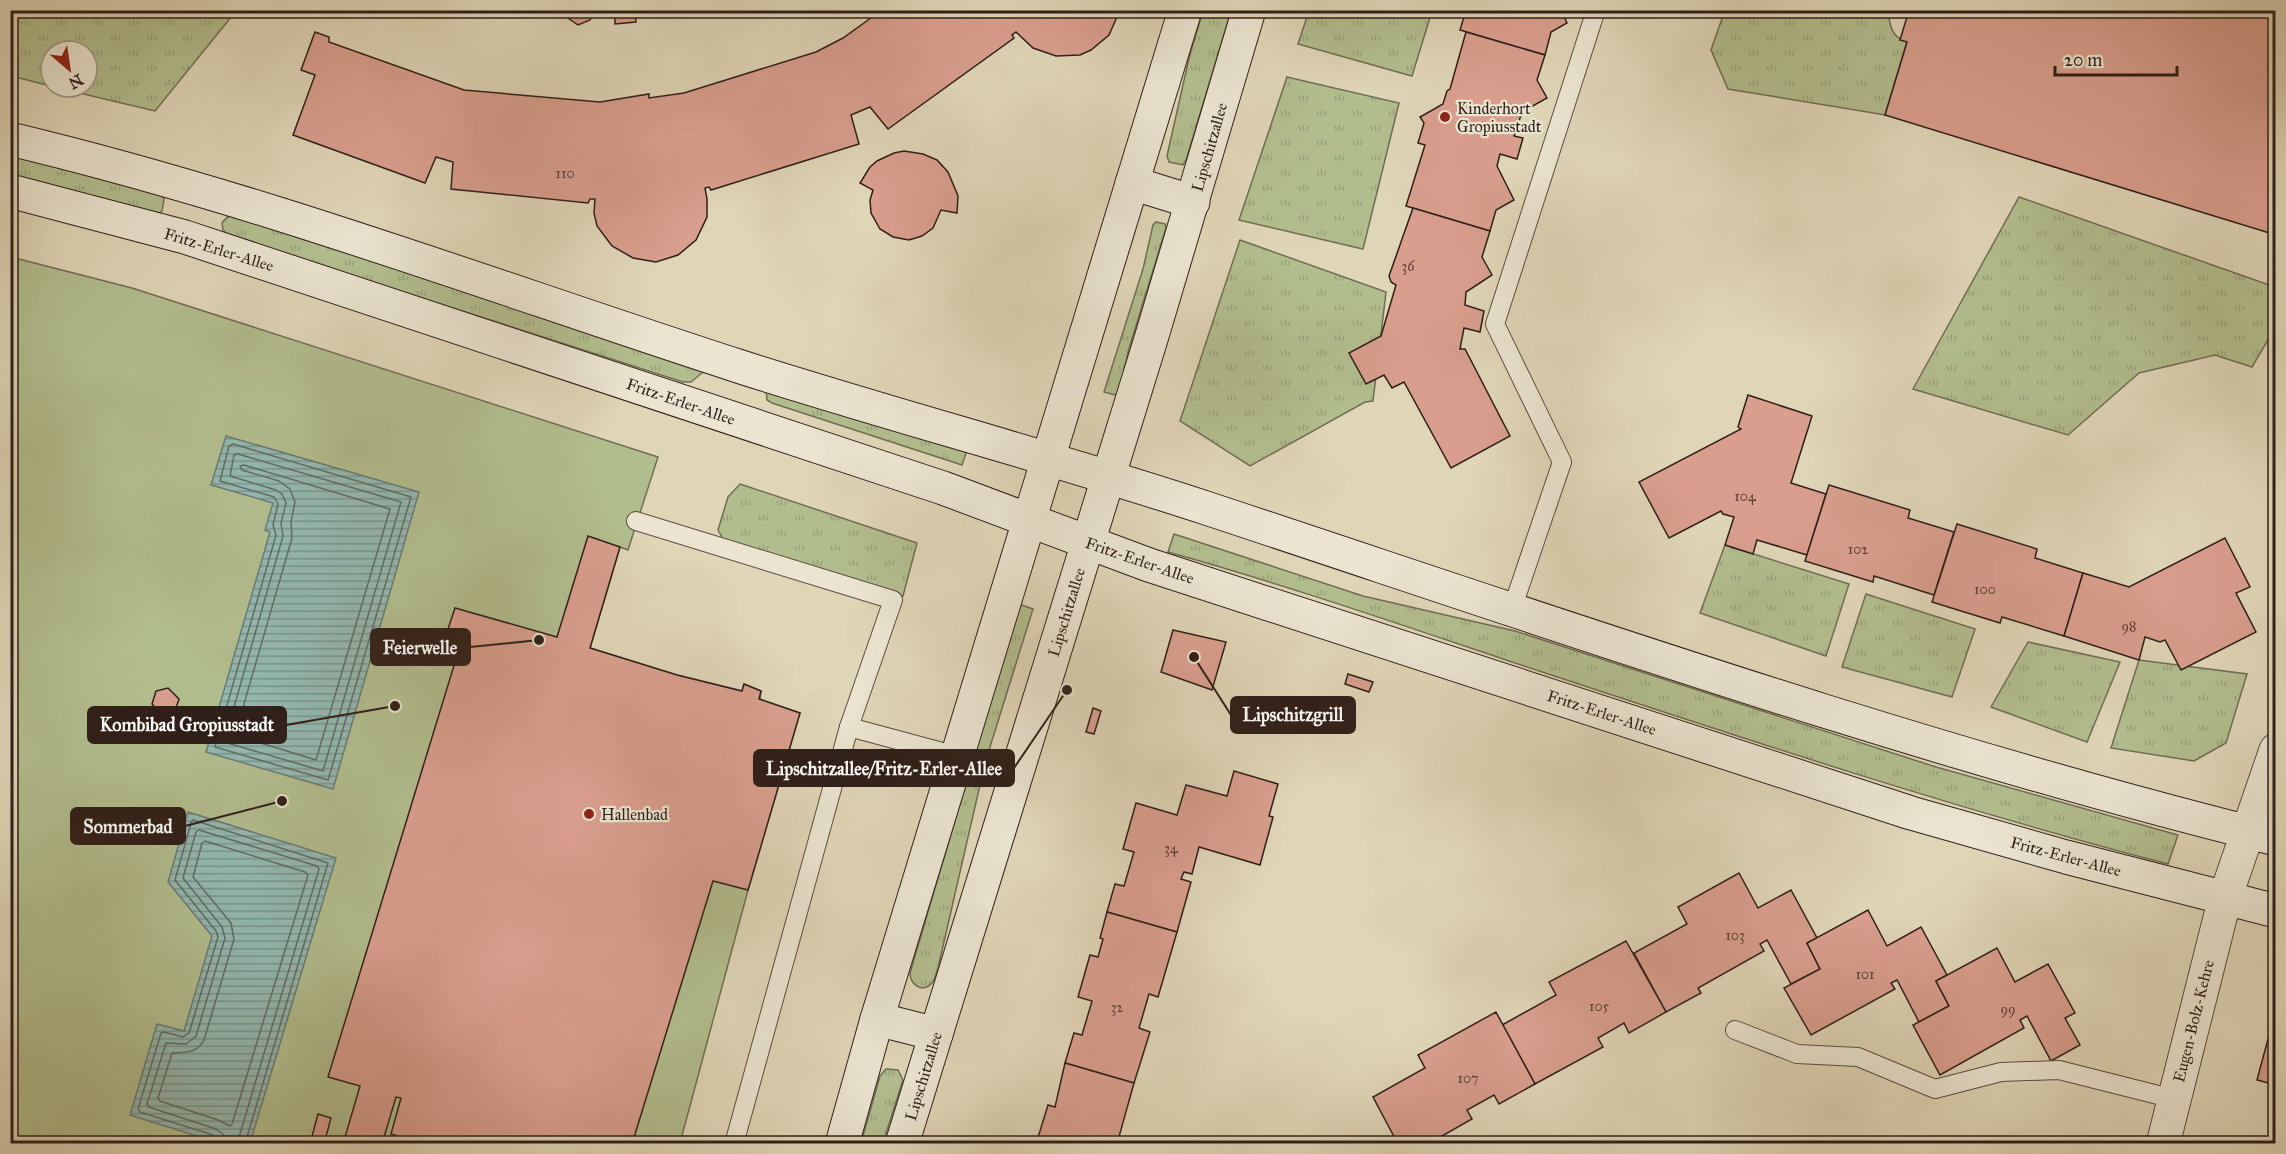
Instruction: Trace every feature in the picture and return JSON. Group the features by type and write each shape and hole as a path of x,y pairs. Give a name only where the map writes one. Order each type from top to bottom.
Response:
{"street":[{"path":"842,1143 877,1019 1185,10"},
{"name":"Lipschitzallee","path":"902,1143 1193,202 1250,10"},
{"path":"10,140 200,189 744,368 1108,476 1950,751 2142,806 2262,835"},
{"path":"1132,183 1193,202"},
{"path":"184,237 200,189"},
{"name":"Fritz-Erler-Allee","path":"10,191 184,237 1030,519 1149,565 1911,813 2066,857 2276,911"},
{"path":"728,417 744,368"},
{"name":"Eugen-Bolz-Kehre","path":"2163,1143 2225,898 2262,835 2276,750"},
{"path":"877,1019 936,1034"}],"lane":[{"path":"1512,609 1562,462 1495,324 1596,10"},
{"path":"636,521 893,600 849,727 734,1143"},
{"path":"849,727 957,756"},
{"path":"1735,1030 1797,1054 1858,1057 1935,1089 2001,1072 2059,1070 2174,1100"}],"green space":[{"path":"11,10 236,10 155,111 99,98 99,39 39,39 39,83 11,76"},
{"path":"1309,10 1432,11 1412,76 1298,44"},
{"path":"1725,10 1888,11 1894,34 1907,42 1885,115 1728,89 1711,50"},
{"path":"1203,11 1231,11 1183,165 1169,162 1167,156 1189,58"},
{"path":"1287,77 1399,103 1363,249 1239,220"},
{"path":"11,152 158,192 164,199 162,211 157,215 11,181"},
{"path":"2019,197 2275,287 2275,328 2252,367 2215,355 2139,373 2068,435 1913,389"},
{"path":"235,216 702,368 703,372 691,382 683,382 229,236 223,230 222,223 227,217"},
{"path":"1156,222 1165,224 1166,228 1128,352 1119,396 1104,392 1143,269 1153,225"},
{"path":"1240,240 1386,292 1373,401 1365,402 1250,466 1180,421"},
{"path":"11,257 132,288 658,457 628,550 620,547 590,648 677,675 742,691 744,684 761,691 760,699 800,713 748,890 680,1143 11,1144"},
{"path":"766,391 968,447 962,465 772,403 767,400"},
{"path":"740,484 917,543 903,596 723,539 718,530 728,497"},
{"path":"1174,534 1363,596 1515,631 1936,767 2178,835 2168,864 2002,818 1837,768 1297,591 1168,552"},
{"path":"1725,545 1849,584 1826,656 1700,613"},
{"path":"1866,594 1975,629 1952,697 1842,667"},
{"path":"1019,604 1033,609 985,763 938,968 932,983 921,988 914,984 910,973"},
{"path":"2028,642 2120,662 2087,742 1991,707"},
{"path":"2139,660 2247,674 2226,743 2194,761 2111,748"},
{"path":"886,1069 898,1070 903,1080 883,1143 861,1143 880,1076"}],"water":[{"path":"226,436 419,492 333,789 206,752 270,532 265,530 273,503 211,485"},
{"path":"188,812 336,858 250,1143 219,1143 130,1115 157,1024 184,1031 212,936 168,882"}],"building":[{"path":"567,10 595,10 590,20 578,25 568,18"},
{"path":"615,10 635,10 636,22 615,24"},
{"path":"882,10 1120,10 1109,35 1091,50 1080,55 1056,56 1033,48 1016,32 1012,35 1014,38 888,129 870,107 851,115 859,144 711,190 709,187 705,188 707,217 696,240 678,255 656,262 633,258 612,246 597,226 594,213 595,199 590,199 588,203 451,189 453,162 436,157 425,183 293,135 315,75 301,70 315,32 329,37 329,42 464,90 600,102 649,94 649,98 684,93 816,52 843,38"},
{"path":"1466,10 1561,10 1567,23 1551,32 1545,55 1460,30"},
{"path":"1909,10 2276,10 2276,235 1885,115 1907,42 1900,40"},
{"path":"1466,32 1545,55 1537,80 1547,98 1522,112 1514,136 1523,138 1517,159 1500,154 1497,166 1514,200 1496,210 1490,231 1406,206 1425,145 1418,143 1424,123 1420,117 1443,104 1447,91 1450,89"},
{"path":"904,151 923,154 937,160 948,172 958,196 957,213 941,210 933,228 922,236 909,240 893,237 880,229 871,213 870,200 873,190 860,183 870,167 877,161"},
{"path":"1413,208 1490,231 1482,257 1492,275 1466,292 1465,305 1484,311 1480,332 1464,328 1460,349 1465,349 1510,436 1451,468 1404,382 1392,388 1384,375 1366,384 1349,353 1381,336 1396,285 1391,282 1389,276"},
{"path":"1748,395 1812,416 1791,483 1826,494 1807,555 1757,540 1753,554 1725,545 1734,517 1723,514 1721,511 1669,538 1639,482 1741,429 1738,427"},
{"path":"1829,485 1910,510 1908,518 1954,532 1934,595 1874,576 1873,582 1805,561"},
{"path":"1957,524 2037,549 2035,558 2083,573 2064,636 2002,617 2000,623 1932,602"},
{"name":"Hallenbad","path":"588,536 620,547 590,648 677,675 742,691 744,684 761,691 759,699 800,713 748,890 713,881 632,1144 606,1141 605,1144 423,1144 391,1134 401,1098 396,1097 382,1144 343,1144 360,1086 328,1077 456,659 440,653 455,608 557,637"},
{"path":"2225,538 2250,587 2236,593 2256,632 2181,670 2165,640 2160,642 2145,637 2139,660 2064,636 2083,573 2129,587"},
{"path":"1173,630 1226,642 1212,690 1161,672"},
{"path":"1348,674 1373,682 1369,692 1345,684"},
{"path":"168,688 179,699 175,711 184,721 181,734 167,738 158,727 161,714 152,704 156,691"},
{"path":"1093,708 1101,711 1094,734 1086,732"},
{"path":"1234,771 1278,784 1269,816 1273,817 1260,865 1199,847 1192,874 1184,872 1181,879 1191,882 1177,932 1107,912 1115,884 1124,886 1134,852 1123,849 1136,803 1177,815 1186,785 1227,796"},
{"path":"1739,873 1758,908 1791,890 1817,938 1807,943 1820,969 1791,984 1767,940 1760,944 1764,951 1698,988 1701,993 1666,1012 1634,953 1687,924 1678,907"},
{"path":"1868,910 1887,946 1921,927 1947,975 1936,981 1949,1006 1919,1022 1897,980 1891,983 1895,989 1811,1035 1784,988 1820,969 1807,943"},
{"path":"1107,912 1177,932 1158,997 1149,994 1139,1028 1150,1032 1134,1083 1065,1063 1074,1033 1082,1035 1092,1001 1078,997 1090,955 1098,957"},
{"path":"1626,941 1666,1012 1629,1033 1624,1023 1598,1038 1603,1047 1535,1084 1502,1025 1556,995 1549,982"},
{"path":"1997,948 2015,982 2048,964 2075,1013 2065,1018 2080,1045 2051,1061 2027,1016 2020,1020 2024,1028 1940,1075 1913,1025 1949,1006 1936,981"},
{"path":"1496,1012 1535,1084 1499,1104 1494,1095 1467,1110 1472,1119 1428,1144 1398,1144 1373,1097 1425,1068 1418,1055"},
{"path":"2276,1014 2276,1085 2257,1080"},
{"path":"1065,1063 1134,1083 1117,1144 1036,1144 1048,1105 1055,1107"},
{"path":"318,1114 331,1118 324,1144 310,1144"}],"place":[{"name":"Kinderhort Gropiusstadt","path":"1445,117"},
{"name":"Feierwelle","path":"539,640"},
{"name":"Lipschitzgrill","path":"1194,657"},
{"name":"Lipschitzallee/Fritz-Erler-Allee","path":"1067,690"},
{"name":"Kombibad Gropiusstadt","path":"395,706"},
{"name":"Sommerbad","path":"282,801"},
{"name":"Hallenbad","path":"589,814"}]}
